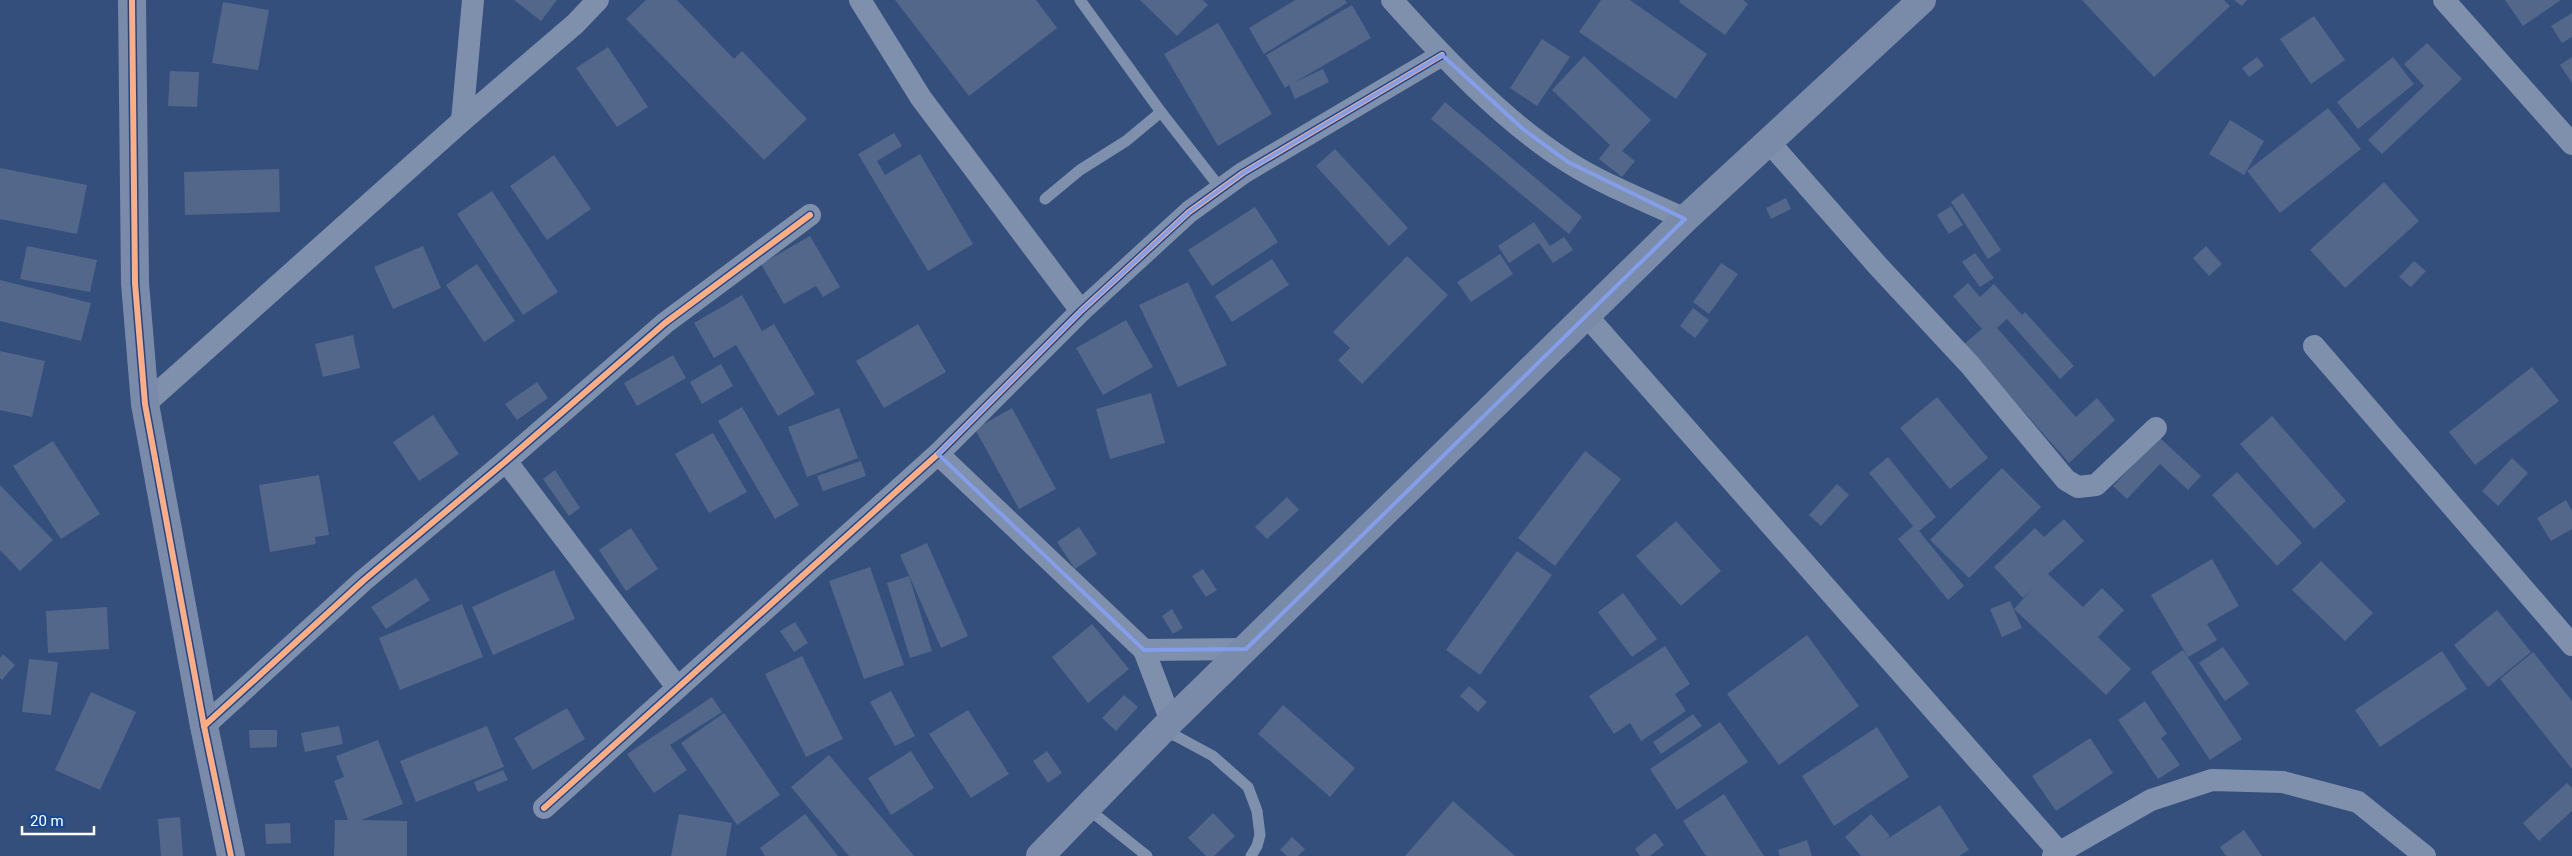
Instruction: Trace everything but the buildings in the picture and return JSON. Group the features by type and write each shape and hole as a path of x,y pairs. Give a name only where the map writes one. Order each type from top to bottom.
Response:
{"main road":[{"path":"132,0 135,283 145,404 204,726 231,856"},
{"path":"1040,856 1166,726 1586,315 1685,219 1922,0"}],"street":[{"path":"462,121 473,0"},
{"path":"145,404 462,121 575,24 598,0"},
{"path":"860,0 921,98 1081,311"},
{"path":"1392,0 1442,55 1523,129 1568,162 1613,187 1685,219"},
{"path":"2444,0 2572,144"},
{"path":"544,808 938,454 1081,311 1189,212 1243,173 1442,55"},
{"path":"1769,142 1878,266 1970,364 2066,480 2078,487 2096,485 2156,428"},
{"path":"204,726 364,580 506,461 665,323 810,215"},
{"path":"1586,315 2056,854 2151,800 2212,780 2284,782 2358,802 2425,856"},
{"path":"2314,346 2572,645"},
{"path":"938,454 1144,650 1166,726"},
{"path":"506,461 678,687"},
{"path":"1144,650 1246,649"}],"lane":[{"path":"1080,0 1161,112 1221,189"},
{"path":"1045,199 1080,170 1126,140 1161,112"},
{"path":"1166,726 1176,736 1213,756 1248,787 1257,811 1260,836 1258,846 1251,856"},
{"path":"1087,808 1148,856"}],"highlighted area":[{"path":"1442,55 1523,129 1568,162 1685,219 1246,649 1144,650 938,454 1081,311 1189,212 1243,173"}],"cycle path":[{"path":"132,0 135,283 145,404 204,726 231,856"},
{"path":"544,808 938,454 1081,311 1189,212 1243,173 1442,55"},
{"path":"204,726 364,580 506,461 665,323 810,215"}]}
